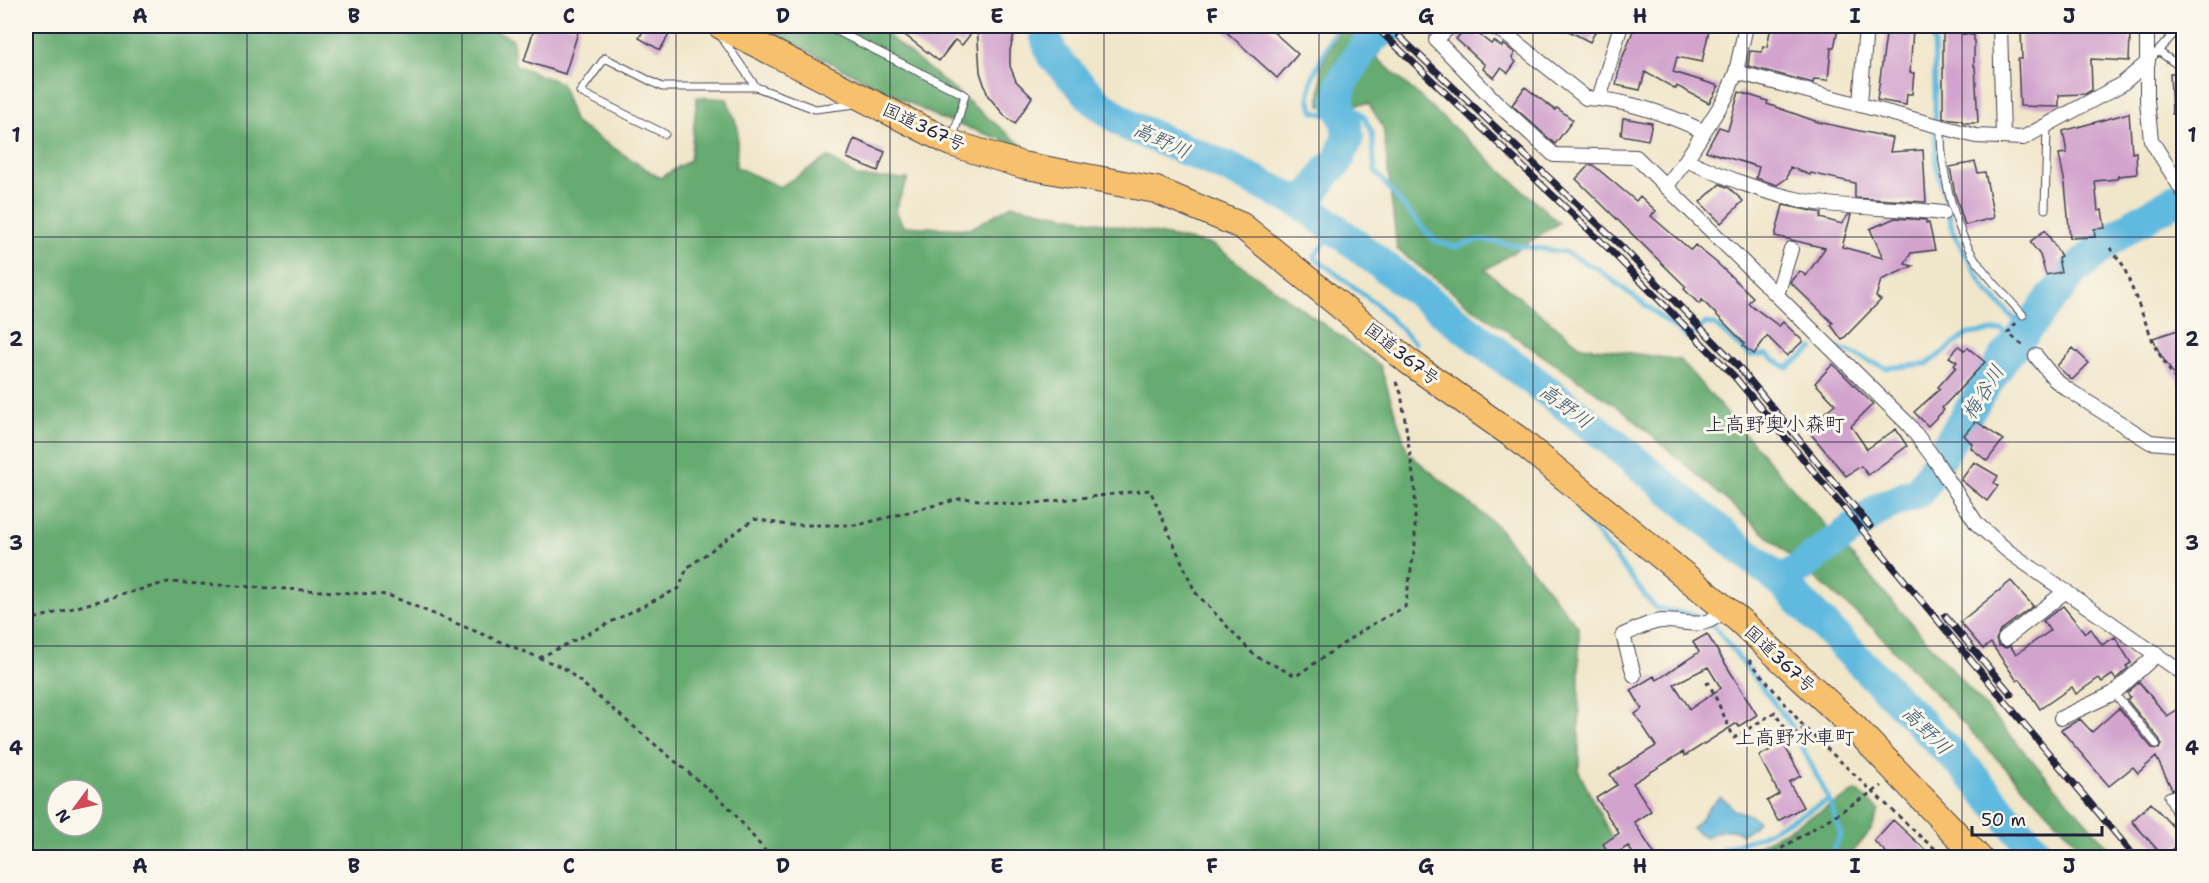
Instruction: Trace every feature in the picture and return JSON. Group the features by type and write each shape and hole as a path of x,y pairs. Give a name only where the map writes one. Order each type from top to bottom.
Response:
{"highway":[{"name":"国道367号","path":"721,26 951,143 1022,165 1156,190 1242,226 1408,361 1518,439 1725,609 1854,727 1979,858"}],"street":[{"path":"1450,26 1436,40 1497,103 1554,154 1636,157 1909,425 1977,524 2009,552 2184,674"},
{"path":"1489,26 1503,32 1586,98 1664,113 1703,131"},
{"path":"1666,187 1726,97 1736,72 1746,26"},
{"path":"1860,104 1866,26"},
{"path":"2000,26 2003,137"},
{"path":"2147,26 2146,101 2151,140 2181,189"},
{"path":"1599,99 1620,28"},
{"path":"1736,72 1976,136 2022,138 2122,84 2148,62"},
{"path":"1686,160 1730,179 1805,201 1855,207 1905,208 1949,214"},
{"path":"1777,295 1791,249"},
{"path":"2036,356 2055,380 2150,442 2184,446"},
{"path":"2005,639 2066,591"},
{"path":"1634,675 1623,635 1661,621 1693,625 1715,619 1725,609"},
{"path":"2061,718 2114,693 2157,654"}],"lane":[{"path":"713,26 756,87"},
{"path":"831,26 965,95 951,143"},
{"path":"2148,62 2181,26"},
{"path":"2158,51 2179,66 2184,66"},
{"path":"665,134 580,92 605,58 662,87 756,87 815,109 871,102"},
{"path":"1934,125 1949,214 1974,258 2023,315"},
{"path":"2045,208 2047,126"},
{"path":"2114,693 2156,744"},
{"path":"2184,790 2168,796 2184,833"}],"path":[{"path":"2110,248 2123,265 2156,349 2184,393"},
{"path":"2013,326 2008,333 2020,343"},
{"path":"539,658 679,588 687,567 754,519 787,525 858,525 963,498 1017,505 1150,490 1195,592 1255,656 1296,676 1370,626 1405,607 1415,545 1415,489 1401,393 1393,377"},
{"path":"26,621 168,582 388,595 564,668 727,805 771,858"},
{"path":"1745,656 1805,728 1923,839 1947,858"},
{"path":"1706,684 1708,683 1734,738 1775,712 1790,736 1805,728"},
{"path":"1766,858 1900,775"}],"green space":[{"path":"26,26 486,26 513,39 515,65 561,83 575,123 660,178 690,160 697,97 727,99 738,128 736,167 780,187 828,157 858,177 908,179 895,209 903,226 970,229 1012,205 1213,245 1380,365 1408,453 1496,525 1579,628 1579,772 1620,854 1626,857 26,857"},
{"path":"762,26 876,26 1024,147 939,118"},
{"path":"1342,26 1559,223 1485,270 1581,346 1680,360 2117,857 2090,857 1873,628 1625,412 1467,304 1397,249 1383,127 1369,104 1320,106 1321,66"},
{"path":"1857,791 1880,810 1871,830 1851,857 1731,857 1745,853"}],"water":[{"path":"1720,797 1730,804 1734,811 1747,814 1758,821 1754,827 1742,834 1728,830 1705,837 1692,828"}],"building":[{"path":"535,26 580,26 565,74 524,61"},
{"path":"646,26 659,26 670,33 660,50 639,38"},
{"path":"893,26 977,26 962,45 955,40 939,61"},
{"path":"977,26 992,26 1014,35 1010,50 1010,66 1016,81 1032,97 1015,124 988,96 980,72"},
{"path":"1220,26 1267,26 1298,54 1277,78"},
{"path":"1468,26 1491,44 1494,41 1502,47 1503,44 1515,53 1512,58 1516,62 1508,73 1501,68 1494,78 1483,69 1485,65 1456,39"},
{"path":"1559,26 1598,26 1590,42"},
{"path":"1635,26 1710,26 1702,62 1677,57 1673,72 1719,86 1709,103 1645,72 1640,90 1616,85 1620,64"},
{"path":"1771,26 1821,26 1838,29 1834,48 1831,48 1828,80 1814,79 1813,83 1748,66 1750,51 1762,52 1763,46 1767,47"},
{"path":"2124,26 2124,34 2130,35 2129,61 2091,59 2092,90 2085,94 2059,95 2059,107 2020,106 2018,59 2022,59 2021,28"},
{"path":"1887,28 1913,29 1910,73 1914,73 1912,94 1907,94 1906,105 1877,100"},
{"path":"1960,31 1962,34 1974,35 1978,123 1964,123 1961,120 1943,118 1943,32"},
{"path":"2170,73 2184,73 2184,113 2172,114"},
{"path":"1525,87 1555,110 1557,108 1573,120 1555,144 1512,105"},
{"path":"1739,92 1768,101 1767,104 1818,122 1893,138 1890,152 1923,150 1926,202 1855,198 1855,183 1811,173 1810,175 1790,167 1787,178 1777,185 1756,178 1759,167 1706,151 1719,127 1728,130"},
{"path":"2129,113 2132,153 2136,152 2137,174 2095,181 2098,211 2102,210 2105,228 2094,229 2095,237 2070,238 2065,184 2059,154 2067,153 2063,131"},
{"path":"1623,118 1652,123 1648,140 1621,135"},
{"path":"854,139 885,152 878,171 847,158"},
{"path":"1975,162 1978,173 1985,172 1994,218 1965,225 1955,194 1950,167"},
{"path":"1589,165 1593,165 1636,201 1640,196 1656,211 1651,216 1691,250 1695,245 1753,297 1748,303 1779,326 1783,322 1803,341 1787,356 1767,336 1754,354 1743,346 1745,344 1702,300 1699,304 1684,289 1686,287 1576,179"},
{"path":"1720,184 1729,188 1743,201 1721,223 1700,202"},
{"path":"1783,205 1822,213 1820,218 1842,224 1848,215 1851,215 1842,247 1883,258 1870,229 1895,218 1926,220 1926,223 1929,223 1935,250 1911,253 1905,264 1913,266 1881,280 1876,297 1881,300 1842,340 1831,325 1833,323 1790,282 1800,271 1806,276 1825,248 1775,236"},
{"path":"2045,230 2061,256 2058,258 2061,272 2046,275 2040,255 2030,242"},
{"path":"2184,328 2184,390 2160,354 2153,338"},
{"path":"1959,346 1964,350 1968,348 1985,362 1928,426 1914,412 1940,389 1938,387 1956,367 1954,365 1957,362 1949,357"},
{"path":"2073,348 2089,363 2072,380 2057,366"},
{"path":"1833,364 1873,404 1851,426 1867,449 1896,429 1907,446 1868,475 1861,466 1846,476 1806,428 1835,404 1815,383"},
{"path":"1976,421 2003,440 1987,461 1971,448 1972,444 1964,435"},
{"path":"1974,462 1998,476 1994,483 1998,486 1987,501 1961,480"},
{"path":"2011,581 2033,606 2000,631 1996,640 1998,645 2006,648 2010,646 2016,654 2050,631 2043,621 2063,606 2085,633 2091,629 2102,645 2115,637 2131,663 2126,666 2128,668 2116,679 2112,675 2102,682 2099,678 2076,694 2072,687 2040,709 2020,679 2017,681 1991,643 1983,649 1960,622"},
{"path":"1707,634 1757,715 1739,726 1737,723 1685,756 1683,752 1633,783 1651,811 1634,822 1657,858 1636,858 1628,846 1611,857 1603,844 1619,833 1596,798 1617,785 1610,774 1656,746 1635,714 1642,709 1631,690 1654,676 1657,680 1699,652 1693,642","holes":["1708,667 1721,688 1690,709 1674,684"]},
{"path":"2139,682 2167,716 2184,705 2184,785 2172,789 2156,757 2138,773 2133,767 2109,786 2061,730 2080,719 2092,732 2119,708 2152,748 2159,749 2160,740 2127,700 2130,697 2127,693"},
{"path":"1783,743 1801,776 1789,782 1803,807 1778,821 1767,801 1779,794 1759,756"},
{"path":"2151,803 2184,839 2163,856 2132,821"},
{"path":"1893,820 1934,858 1892,858 1874,841"}],"waterway":[{"name":"高野川","path":"1046,26 1046,37 1052,55 1095,101 1129,126 1233,170 1304,205 1599,431 1781,582 1966,769 2042,858"},
{"path":"1337,26 1312,78 1309,99 1314,112 1328,115 1352,105 1364,117 1372,132 1375,171 1435,241 1455,247 1479,240 1565,252 1598,269 1688,338 1706,323 1715,325 1750,355 1767,355 1787,368 1813,348"},
{"path":"1304,205 1328,170 1338,161 1348,137 1346,122 1338,102 1342,83 1360,53 1373,37 1392,26"},
{"path":"1934,26 1936,163 1953,232 1986,290 2025,330"},
{"name":"梅谷川","path":"1781,582 1882,507 1920,491 2003,359 2071,274 2107,243 2134,224 2184,195"},
{"path":"1336,229 1314,257 1375,303 1415,343"},
{"path":"1839,348 1886,368 1927,364 1968,334 2002,330 2033,359"},
{"path":"1578,510 1655,608 1692,614 1701,619"},
{"path":"1709,624 1715,627 1791,725 1829,800 1841,835 1828,858"},
{"path":"1717,858 1722,849 1756,838 1829,800"}],"railway":[{"path":"1375,26 1609,249 1734,376 2136,858"},
{"path":"1399,36 1618,243 1739,367 1870,526"},
{"path":"1945,616 2011,694"}],"district":[{"name":"上高野奥小森町","path":"1775,424"},
{"name":"上高野水車町","path":"1795,737"}]}
